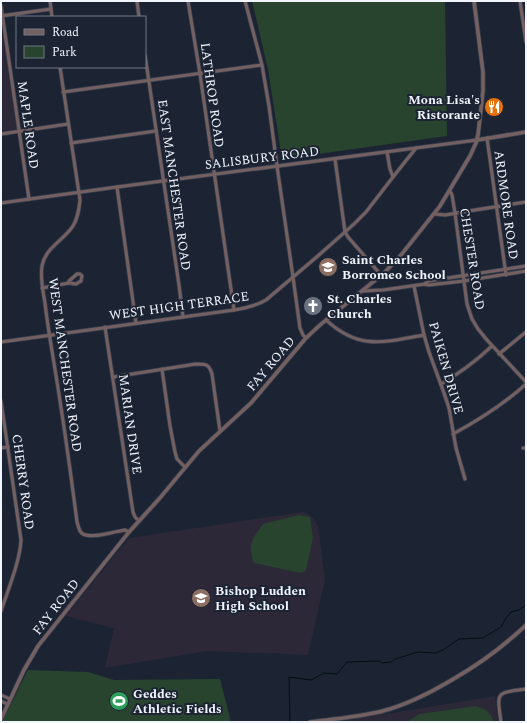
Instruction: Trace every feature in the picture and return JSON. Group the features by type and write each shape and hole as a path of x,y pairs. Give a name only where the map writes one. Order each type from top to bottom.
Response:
{"street":[{"path":"50,1 52,16"},
{"path":"137,1 140,16"},
{"name":"LATHROP ROAD","path":"188,1 215,174 234,310"},
{"path":"245,1 262,65 301,331 306,338"},
{"name":"FAY ROAD","path":"1,719 26,666 38,646 129,532 159,499 198,451 251,403 306,338 381,275 401,255 435,214 470,156 477,140 482,108 483,72 474,1"},
{"path":"520,1 526,42"},
{"name":"MAPLE ROAD","path":"1,6 29,199"},
{"path":"2,16 51,9"},
{"name":"EAST MANCHESTER ROAD","path":"146,61 183,317"},
{"path":"63,92 262,65"},
{"name":"WEST MANCHESTER ROAD","path":"60,68 80,200 79,210 73,226 68,233 46,254 41,272 42,288 57,379 77,522 80,531 85,536 94,536 125,530 129,532"},
{"path":"1,134 68,124"},
{"path":"71,143 156,131"},
{"name":"SALISBURY ROAD","path":"1,203 477,140 526,132"},
{"name":"ARDMORE ROAD","path":"487,138 506,275"},
{"name":"WEST HIGH TERRACE","path":"1,342 252,307 266,300 346,232 366,212 416,148"},
{"path":"387,152 393,177"},
{"path":"335,159 346,232 348,237 381,275"},
{"path":"117,187 136,323"},
{"name":"CHESTER ROAD","path":"450,191 455,214 467,304 472,319 492,346 526,383"},
{"path":"435,214 455,214 526,202"},
{"path":"425,284 428,281 526,266"},
{"path":"362,291 464,281 526,271"},
{"path":"42,288 68,283"},
{"name":"PAIKEN DRIVE","path":"414,286 424,335 449,408 453,434 465,479"},
{"path":"326,320 345,335 372,342 424,335"},
{"name":"MARIAN DRIVE","path":"105,327 133,512 139,521"},
{"path":"499,354 526,332"},
{"path":"441,384 459,373 492,346"},
{"path":"113,377 203,364 210,367 220,431"},
{"path":"162,369 175,452 177,459 185,467"},
{"path":"453,434 495,409 526,383"},
{"name":"CHERRY ROAD","path":"1,401 19,526 20,546 16,566 1,611"},
{"path":"1,448 8,447"},
{"path":"310,722 334,720 384,711 422,697 471,669 491,655 526,625"},
{"path":"501,722 498,703 499,698 506,692 526,689"},
{"path":"1,695 10,699"},
{"path":"1,702 7,704"}],"shaded area":[{"path":"1,24 17,130 1,132"},
{"name":"Bishop Ludden High School","path":"303,512 312,517 318,526 325,580 308,655 208,651 105,668 114,628 66,616 129,538"},
{"path":"495,696 498,722 337,722"}],"green space":[{"path":"252,1 445,1 447,136 282,159 268,69"},
{"path":"299,515 310,517 313,538 306,570 301,573 254,563 251,546 253,538 263,524"},
{"name":"Geddes Athletic Fields","path":"28,670 88,672 114,680 220,679 231,722 2,722"},
{"path":"475,706 487,711 491,715 494,722 409,722 420,714"}],"waterway":[{"path":"290,722 289,677 311,680 324,673 337,674 347,662 379,661 382,663 391,662 395,659 418,652 436,653 459,639 483,638 501,627 511,612 519,610 526,605"}],"place":[{"name":"Mona Lisa's Ristorante","path":"494,107"},
{"name":"Saint Charles Borromeo School","path":"328,267"},
{"name":"St. Charles Church","path":"313,306"},
{"name":"Bishop Ludden High School","path":"201,598"},
{"name":"Geddes Athletic Fields","path":"119,701"}]}
